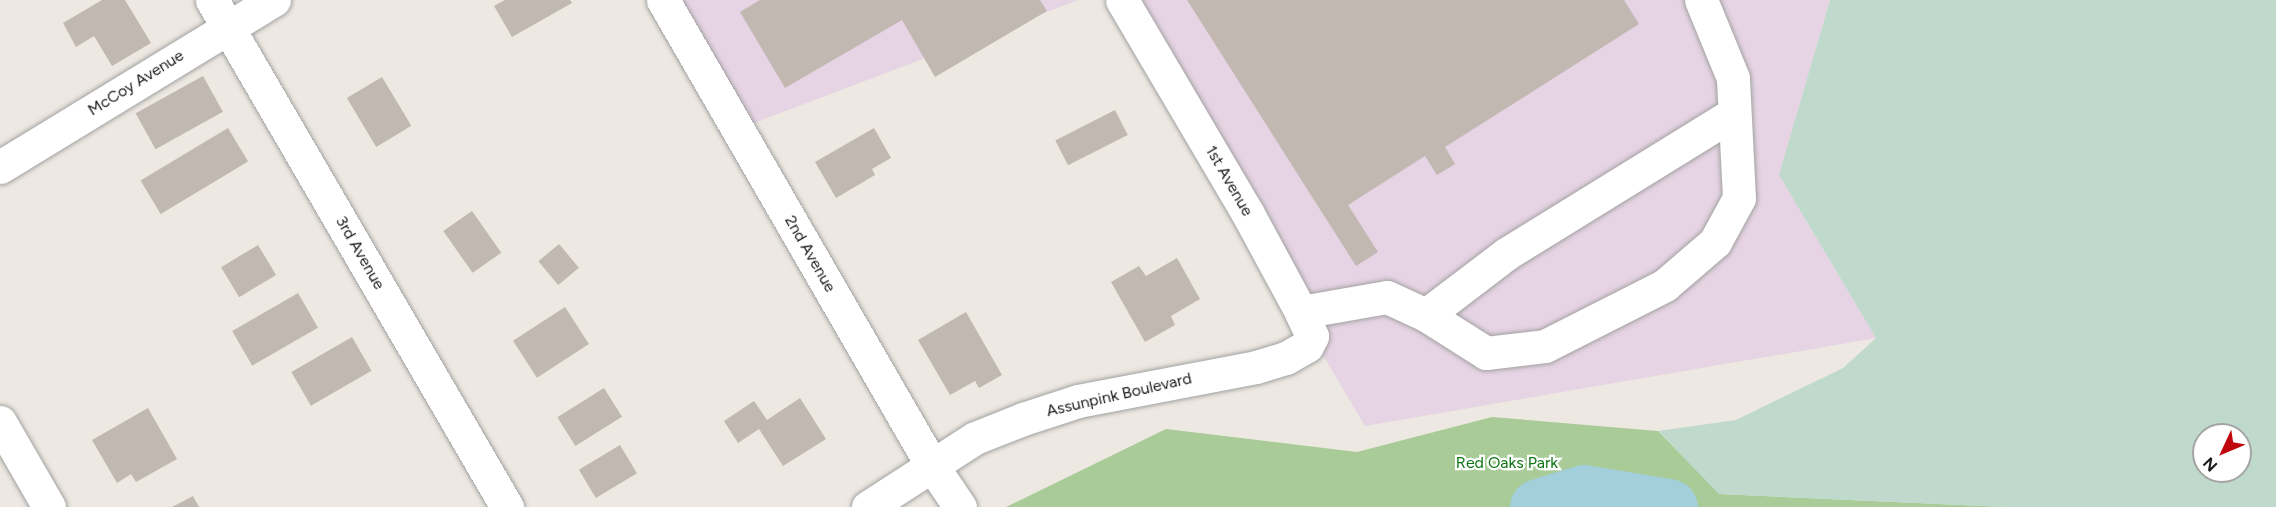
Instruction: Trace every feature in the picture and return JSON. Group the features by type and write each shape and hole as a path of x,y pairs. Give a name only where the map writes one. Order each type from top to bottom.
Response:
{"street":[{"name":"McCoy Avenue","path":"0,167 220,13 274,0"},
{"name":"2nd Avenue","path":"663,0 931,464 960,507"},
{"name":"1st Avenue","path":"1122,0 1248,214 1312,336 1307,346 1286,358"},
{"path":"1301,312 1387,297 1426,315 1486,353 1545,346 1665,285 1715,243 1738,198 1733,78 1701,0"},
{"name":"3rd Avenue","path":"220,13 507,507"},
{"path":"1426,315 1506,254 1734,113"},
{"name":"Assunpink Boulevard","path":"868,507 931,464 975,438 1078,401 1286,358"},
{"path":"0,422 49,507"}],"shaded area":[{"path":"660,0 1078,0 736,130"},
{"path":"1112,0 1830,0 1779,175 1876,338 1365,426"}],"green space":[{"path":"1830,0 2276,0 2276,507 2006,507 1719,494 1658,431 1736,420 1843,368 1876,338 1779,175"},
{"name":"Red Oaks Park","path":"1492,417 1658,431 1720,494 2006,507 1006,507 1166,429 1357,452"}],"building":[{"path":"102,0 125,0 151,43 112,66 94,36 76,47 63,23"},
{"path":"505,0 570,0 572,3 512,37 494,6"},
{"path":"760,0 1040,0 1047,11 935,77 902,20 785,88 740,12"},
{"path":"1187,0 1624,0 1639,24 1445,147 1455,164 1437,175 1425,156 1348,205 1378,252 1356,266"},
{"path":"203,76 223,112 156,149 136,113"},
{"path":"382,77 411,126 376,147 347,98"},
{"path":"1115,110 1128,135 1068,165 1055,140"},
{"path":"228,128 248,161 161,214 141,181"},
{"path":"874,128 891,158 872,169 875,175 836,198 815,162"},
{"path":"472,211 501,253 473,273 443,231"},
{"path":"559,244 579,268 558,285 538,261"},
{"path":"258,245 276,275 239,297 221,267"},
{"path":"1177,258 1200,299 1171,316 1175,325 1145,342 1111,282 1139,266 1146,276"},
{"path":"298,293 318,328 252,366 232,331"},
{"path":"565,307 589,344 537,378 513,341"},
{"path":"966,312 1002,375 979,388 975,381 950,395 918,340"},
{"path":"352,337 372,371 311,406 291,372"},
{"path":"604,388 622,417 575,446 557,417"},
{"path":"800,398 826,439 783,466 759,429 738,443 724,421 754,401 767,420"},
{"path":"148,408 177,459 136,482 131,474 117,483 92,440"},
{"path":"620,445 637,473 596,498 579,470"},
{"path":"193,496 199,507 172,507"}],"waterway":[{"path":"1538,507 1584,493 1669,507"}]}
